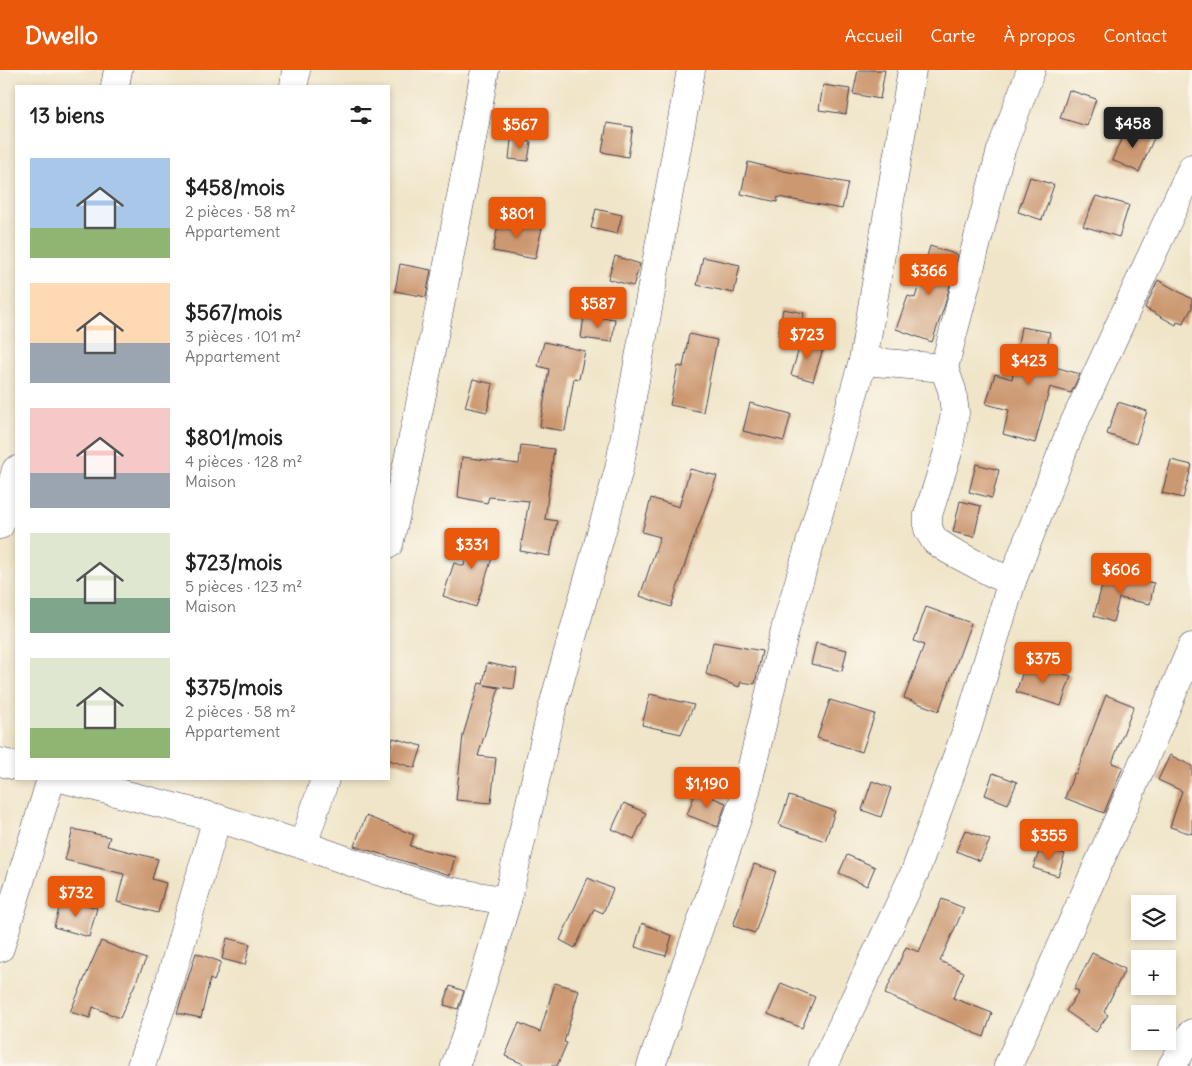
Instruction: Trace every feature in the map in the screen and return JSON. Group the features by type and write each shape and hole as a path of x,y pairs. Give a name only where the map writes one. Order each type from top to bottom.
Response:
{"street":[{"path":"115,85 118,70"},
{"path":"294,85 296,70"},
{"path":"390,539 485,70"},
{"path":"455,1066 467,1033 507,901 551,714 619,469 691,70"},
{"path":"651,1066 744,799 786,626 863,361 912,70"},
{"path":"1012,581 994,574 935,541 928,529 928,515 948,452 955,413 952,390 944,368 1002,150 1031,70"},
{"path":"823,1066 915,872 967,729 1012,581 1070,432 1192,168"},
{"path":"863,361 944,368"},
{"path":"0,525 15,473"},
{"path":"1008,1066 1127,800 1192,647"},
{"path":"0,762 15,766"},
{"path":"0,948 52,780"},
{"path":"72,780 138,788 217,818 371,869 444,890 507,901"},
{"path":"302,845 324,780"},
{"path":"141,1066 169,984 217,818"},
{"path":"1172,1066 1192,1033"}],"building":[{"path":"858,70 885,70 880,99 853,94"},
{"path":"823,85 850,89 846,114 819,110"},
{"path":"1069,90 1096,99 1087,126 1060,118"},
{"path":"607,123 633,127 628,157 602,152"},
{"path":"1127,126 1154,138 1139,172 1112,160"},
{"path":"511,140 531,142 528,161 509,159"},
{"path":"748,162 848,183 842,209 778,197 777,202 741,194"},
{"path":"1030,177 1054,185 1042,220 1018,212"},
{"path":"1096,196 1129,205 1119,237 1083,226"},
{"path":"596,209 622,215 617,234 591,228"},
{"path":"499,219 542,228 535,259 493,251"},
{"path":"930,246 958,255 945,304 932,342 896,329 908,296 915,298"},
{"path":"615,256 640,264 633,286 608,279"},
{"path":"703,257 740,265 734,293 697,285"},
{"path":"400,264 431,270 426,297 395,291"},
{"path":"1158,280 1192,299 1192,308 1183,324 1177,322 1176,325 1145,308"},
{"path":"783,309 804,313 799,340 778,335"},
{"path":"584,316 615,319 612,342 581,338"},
{"path":"1021,327 1050,332 1044,364 1080,374 1071,393 1050,387 1035,443 1003,434 1009,410 986,404 995,374 1012,379"},
{"path":"689,334 717,340 703,412 670,405 678,366 683,367"},
{"path":"802,339 824,346 813,381 791,375"},
{"path":"544,342 585,351 579,379 574,378 565,431 540,427 549,369 538,366"},
{"path":"473,379 493,384 487,412 465,407"},
{"path":"1118,402 1147,411 1136,444 1107,434"},
{"path":"750,403 791,414 784,441 743,431"},
{"path":"521,445 554,449 545,519 557,521 550,556 520,551 529,501 489,497 487,503 458,497 462,457 519,464"},
{"path":"1171,460 1192,465 1183,498 1162,493"},
{"path":"976,464 999,470 992,498 969,492"},
{"path":"690,469 717,476 671,607 640,596 660,537 642,532 651,498 679,507"},
{"path":"960,501 981,506 974,537 953,532"},
{"path":"470,532 497,537 476,607 443,596 454,563 464,566"},
{"path":"1105,574 1154,583 1150,604 1119,598 1113,622 1094,616"},
{"path":"926,607 971,623 939,711 904,698 924,645 914,641"},
{"path":"713,642 762,651 755,684 741,682 739,687 706,674"},
{"path":"816,643 847,650 842,671 811,664"},
{"path":"1026,662 1071,676 1061,706 1016,692"},
{"path":"487,663 517,669 514,689 485,685 499,688 478,756 496,758 491,803 456,800 463,735 479,683 483,684"},
{"path":"650,694 694,705 681,734 642,725"},
{"path":"1106,695 1134,706 1112,763 1123,767 1104,813 1065,798"},
{"path":"830,700 875,714 862,752 817,738"},
{"path":"393,738 422,746 415,768 390,760"},
{"path":"1170,755 1192,766 1192,834 1170,827 1182,791 1158,780"},
{"path":"993,773 1017,782 1008,804 985,795"},
{"path":"872,781 891,788 881,817 862,810"},
{"path":"696,791 726,803 718,827 687,815"},
{"path":"789,796 835,811 825,841 779,825"},
{"path":"624,803 646,813 634,839 612,829"},
{"path":"366,816 414,835 410,846 455,857 450,875 354,846"},
{"path":"73,829 110,837 107,846 158,859 152,879 166,883 158,913 117,902 124,874 65,860"},
{"path":"965,830 990,840 980,861 956,851"},
{"path":"1041,846 1065,854 1058,876 1033,868"},
{"path":"847,855 875,867 867,886 839,873"},
{"path":"754,864 776,871 755,933 733,926"},
{"path":"588,878 613,889 603,913 594,909 575,948 560,940"},
{"path":"62,898 97,908 89,937 54,927"},
{"path":"942,899 964,908 940,961 964,972 953,998 992,1013 984,1037 885,994 906,947 919,952"},
{"path":"642,923 672,936 666,956 635,947"},
{"path":"227,938 250,944 245,965 222,959"},
{"path":"101,941 146,959 120,1018 93,1007 90,1018 70,1012"},
{"path":"196,953 221,962 214,981 210,979 201,1018 177,1013"},
{"path":"1092,953 1125,969 1104,1012 1108,1015 1096,1032 1066,1011 1079,991 1074,989"},
{"path":"555,983 579,990 564,1042 567,1043 557,1066 528,1066 505,1056 519,1023 540,1032"},
{"path":"781,983 815,997 802,1028 768,1014"},
{"path":"450,986 464,991 458,1009 444,1005"}]}
